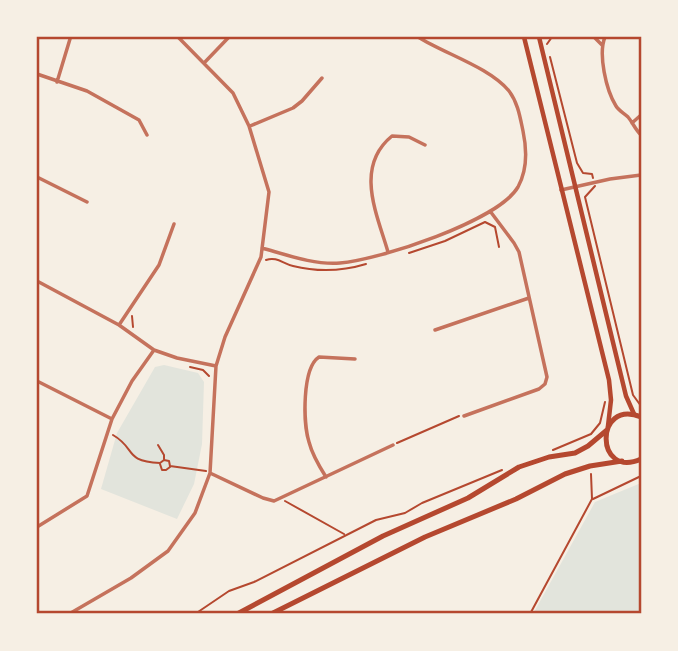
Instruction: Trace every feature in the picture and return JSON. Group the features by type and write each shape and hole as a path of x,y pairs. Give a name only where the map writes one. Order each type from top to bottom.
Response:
{"main road":[{"path":"524,37 609,380 611,400 606,443 609,451 622,461"},
{"path":"539,37 626,396 634,414"},
{"path":"237,614 383,536 468,498 519,467 541,459 575,453 588,446 617,417 634,414 641,417"},
{"path":"271,614 425,537 516,499 565,474 590,466 622,461 631,463 641,459"}],"street":[{"path":"69,614 131,578 168,551 195,513 210,473 216,366 225,337 261,257 269,192 249,126 233,93 178,37"},
{"path":"205,62 229,37"},
{"path":"262,248 313,262 338,264 362,260 442,235 509,199 525,172 527,149 519,109 509,92 495,78 418,37"},
{"path":"594,37 603,45"},
{"path":"605,37 602,64 612,99 641,135"},
{"path":"57,82 70,39"},
{"path":"37,74 88,91 139,120 147,135"},
{"path":"249,126 293,108 322,78"},
{"path":"632,123 641,115"},
{"path":"388,252 369,188 372,167 385,141 391,136 409,136 425,145"},
{"path":"561,190 641,175"},
{"path":"37,177 87,202"},
{"path":"464,416 539,389 545,384 547,377 519,252 490,211"},
{"path":"119,325 159,265 174,224"},
{"path":"37,281 119,325 154,350 177,359 216,366"},
{"path":"435,330 529,298"},
{"path":"37,527 87,496 112,419 132,382 154,350"},
{"path":"326,477 316,461 307,435 307,380 310,366 319,357 355,359"},
{"path":"37,381 112,419"},
{"path":"210,473 274,501 393,445"}],"path":[{"path":"547,45 552,37"},
{"path":"549,52 577,163 583,173 592,174 596,188 585,197 633,395 641,406"},
{"path":"402,255 445,241 485,222 495,227 499,247"},
{"path":"262,265 266,260 275,258 294,267 339,270 376,262"},
{"path":"132,314 131,324 139,332"},
{"path":"190,367 203,370 210,380"},
{"path":"626,396 633,395"},
{"path":"553,450 591,435 600,423 604,402 611,400"},
{"path":"393,445 456,416 464,416"},
{"path":"108,432 120,439 135,458 143,462 160,463 163,460 164,455 158,445"},
{"path":"163,460 169,461 170,466"},
{"path":"160,463 162,470 170,466"},
{"path":"204,471 205,464"},
{"path":"170,466 210,473"},
{"path":"530,614 592,499 590,466"},
{"path":"195,614 229,591 254,582 345,534 376,520 405,513 422,503 508,468"},
{"path":"592,499 641,476"},
{"path":"279,498 345,534"}],"shaded area":[{"path":"164,365 198,373 204,382 202,444 194,484 177,519 101,489 117,433 155,367"},
{"path":"641,483 641,614 533,614 595,502"}]}
